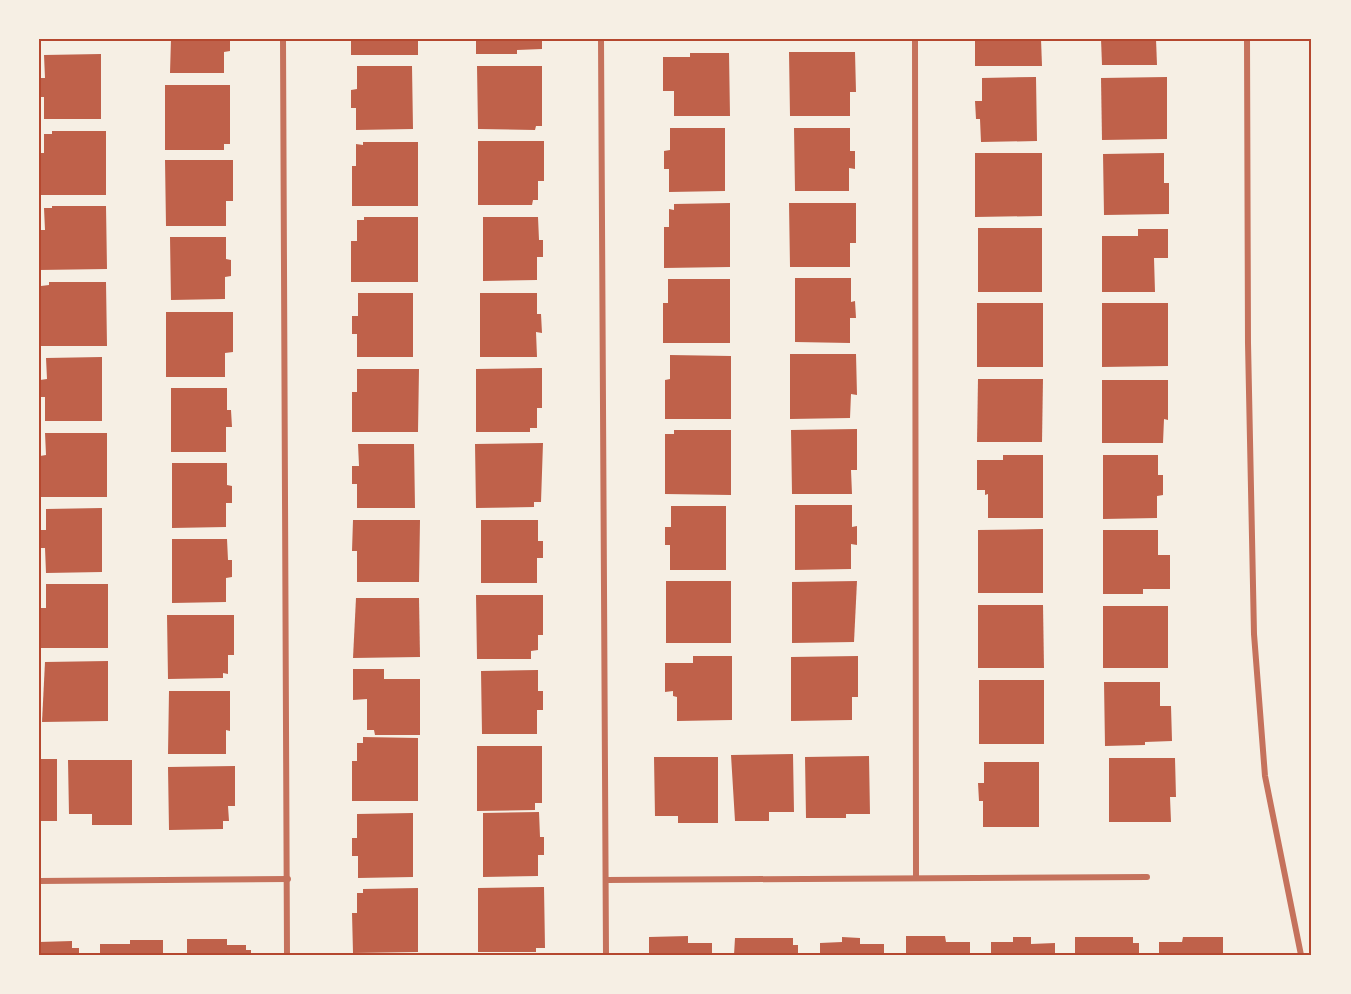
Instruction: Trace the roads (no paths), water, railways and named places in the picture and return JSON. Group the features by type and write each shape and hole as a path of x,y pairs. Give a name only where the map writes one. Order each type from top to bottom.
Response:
{"street":[{"path":"283,39 287,955"},
{"path":"601,39 606,955"},
{"path":"915,39 916,878"},
{"path":"1247,39 1248,343 1254,634 1265,776 1301,955"},
{"path":"606,880 1147,877"},
{"path":"39,880 288,879"}]}
